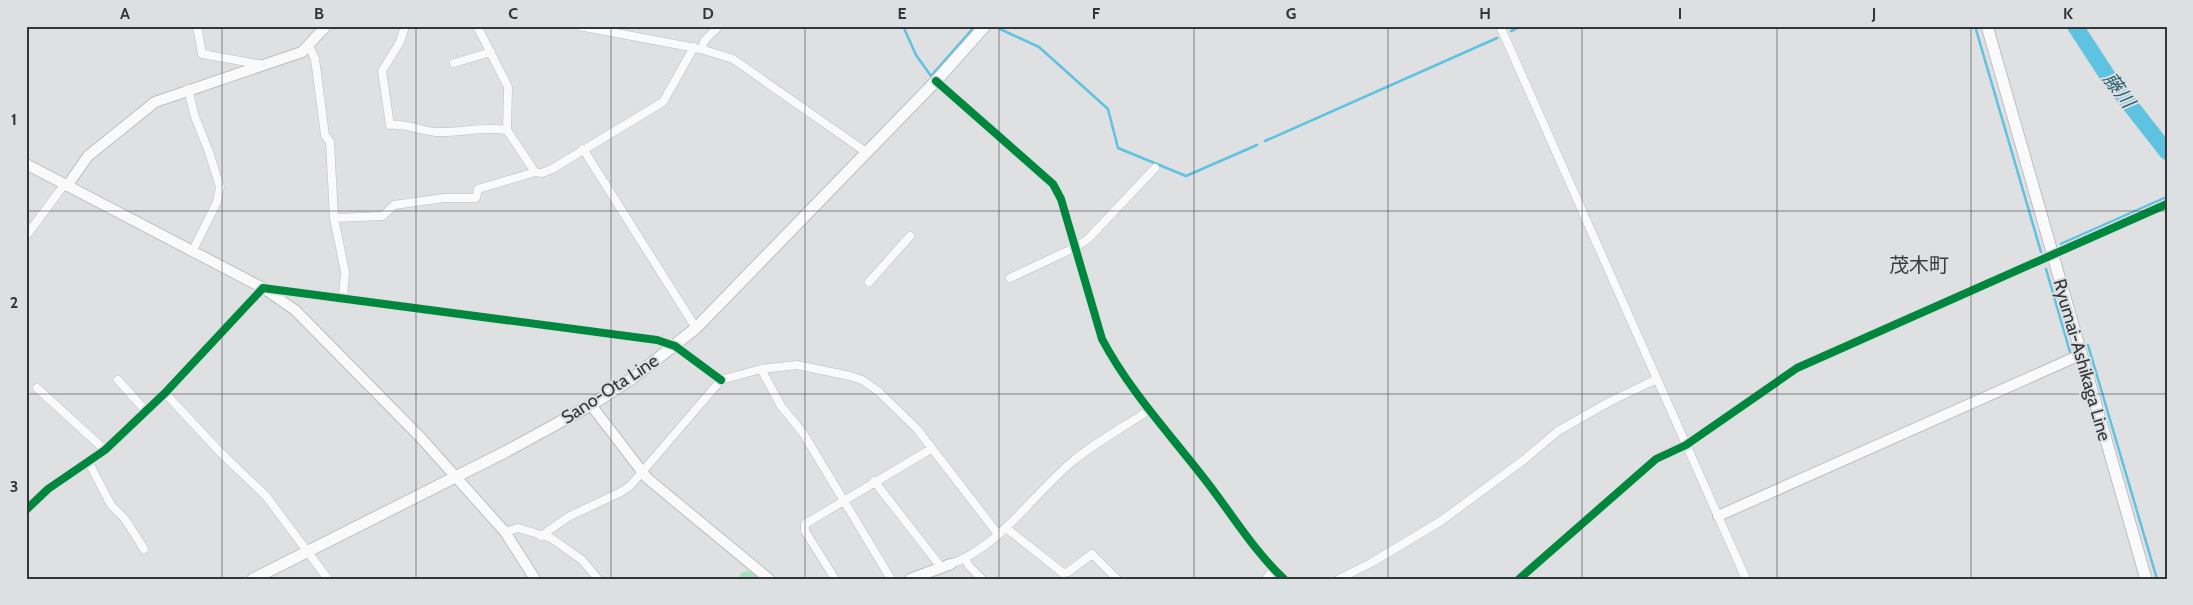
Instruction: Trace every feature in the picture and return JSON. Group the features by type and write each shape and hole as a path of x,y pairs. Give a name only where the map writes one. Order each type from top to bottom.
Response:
{"main road":[{"name":"Sano-Ota Line","path":"253,579 456,477 591,405 633,378 696,328 936,81 985,26"},
{"name":"Ryumai-Ashikaga Line","path":"1987,26 2051,255 2146,579"}],"street":[{"path":"198,26 202,54 267,66"},
{"path":"26,236 96,148 155,102 188,89 267,66 302,52 326,26"},
{"path":"406,26 400,42 382,71 390,125 402,123 436,132 492,127 507,130"},
{"path":"477,26 508,88 507,130 535,172"},
{"path":"581,26 697,48 733,59 866,152"},
{"path":"334,218 383,216 394,205 444,198 476,198 478,189 535,172 542,173 552,169 663,102 697,48 719,26"},
{"path":"1500,26 1746,579"},
{"path":"309,46 315,59 325,135 330,142 334,218 345,272 343,298"},
{"path":"454,63 491,52"},
{"path":"936,81 1053,184 1059,193 1102,339 1113,359 1149,410 1274,569 1284,579"},
{"path":"188,89 195,117 220,187 217,202 192,252"},
{"path":"583,149 696,328"},
{"path":"26,164 263,288 295,310 422,438 505,532 535,579"},
{"path":"1010,278 1076,247 1088,239 1155,168"},
{"path":"1519,579 1629,480 1656,459 1686,445 1797,368 2167,204"},
{"path":"869,282 910,236"},
{"path":"263,288 657,340 675,346 720,380"},
{"path":"26,510 48,490 105,450 166,393 263,288"},
{"path":"1718,516 2080,355"},
{"path":"541,536 573,514 621,492 641,472 720,380 761,370 797,365 862,380 878,391 917,429 998,534"},
{"path":"761,370 782,406 798,425 891,579"},
{"path":"1338,579 1371,564 1441,521 1525,459 1558,431 1608,402 1657,379"},
{"path":"118,380 146,411"},
{"path":"37,388 105,450"},
{"path":"166,393 219,451 266,496 309,550 328,579"},
{"path":"591,405 641,472 769,579"},
{"path":"910,579 965,559 1006,528 1074,460 1149,410"},
{"path":"835,579 804,528 808,521 931,449"},
{"path":"88,461 111,505 125,519 144,549"},
{"path":"874,481 946,566"},
{"path":"505,532 518,528 551,538 588,565 598,579"},
{"path":"1006,528 1063,573 1068,572 1092,554 1118,579"},
{"path":"965,559 982,579"},
{"path":"1266,579 1274,569"}],"green space":[{"path":"749,571 760,579 737,579 743,572"}],"waterway":[{"path":"903,26 916,55 931,76 975,26"},
{"path":"1511,31 1522,26"},
{"path":"1975,26 2041,252"},
{"name":"藤川","path":"2075,26 2109,78 2167,152"},
{"path":"1000,29 1039,47 1108,109 1118,148 1186,176 1257,145"},
{"path":"1265,141 1497,38"},
{"path":"2061,244 2167,197"},
{"path":"2046,269 2070,352"},
{"path":"2088,345 2157,579"}],"cycle path":[{"path":"936,81 1053,184 1061,199 1102,339 1113,358 1124,376 1203,477 1251,543 1284,579"},
{"path":"1519,579 1656,459 1686,445 1797,368 2167,204"},
{"path":"26,510 48,489 105,450 165,393 263,288 657,340 675,346 721,380"}],"district":[{"name":"茂木町","path":"1919,265"}]}
